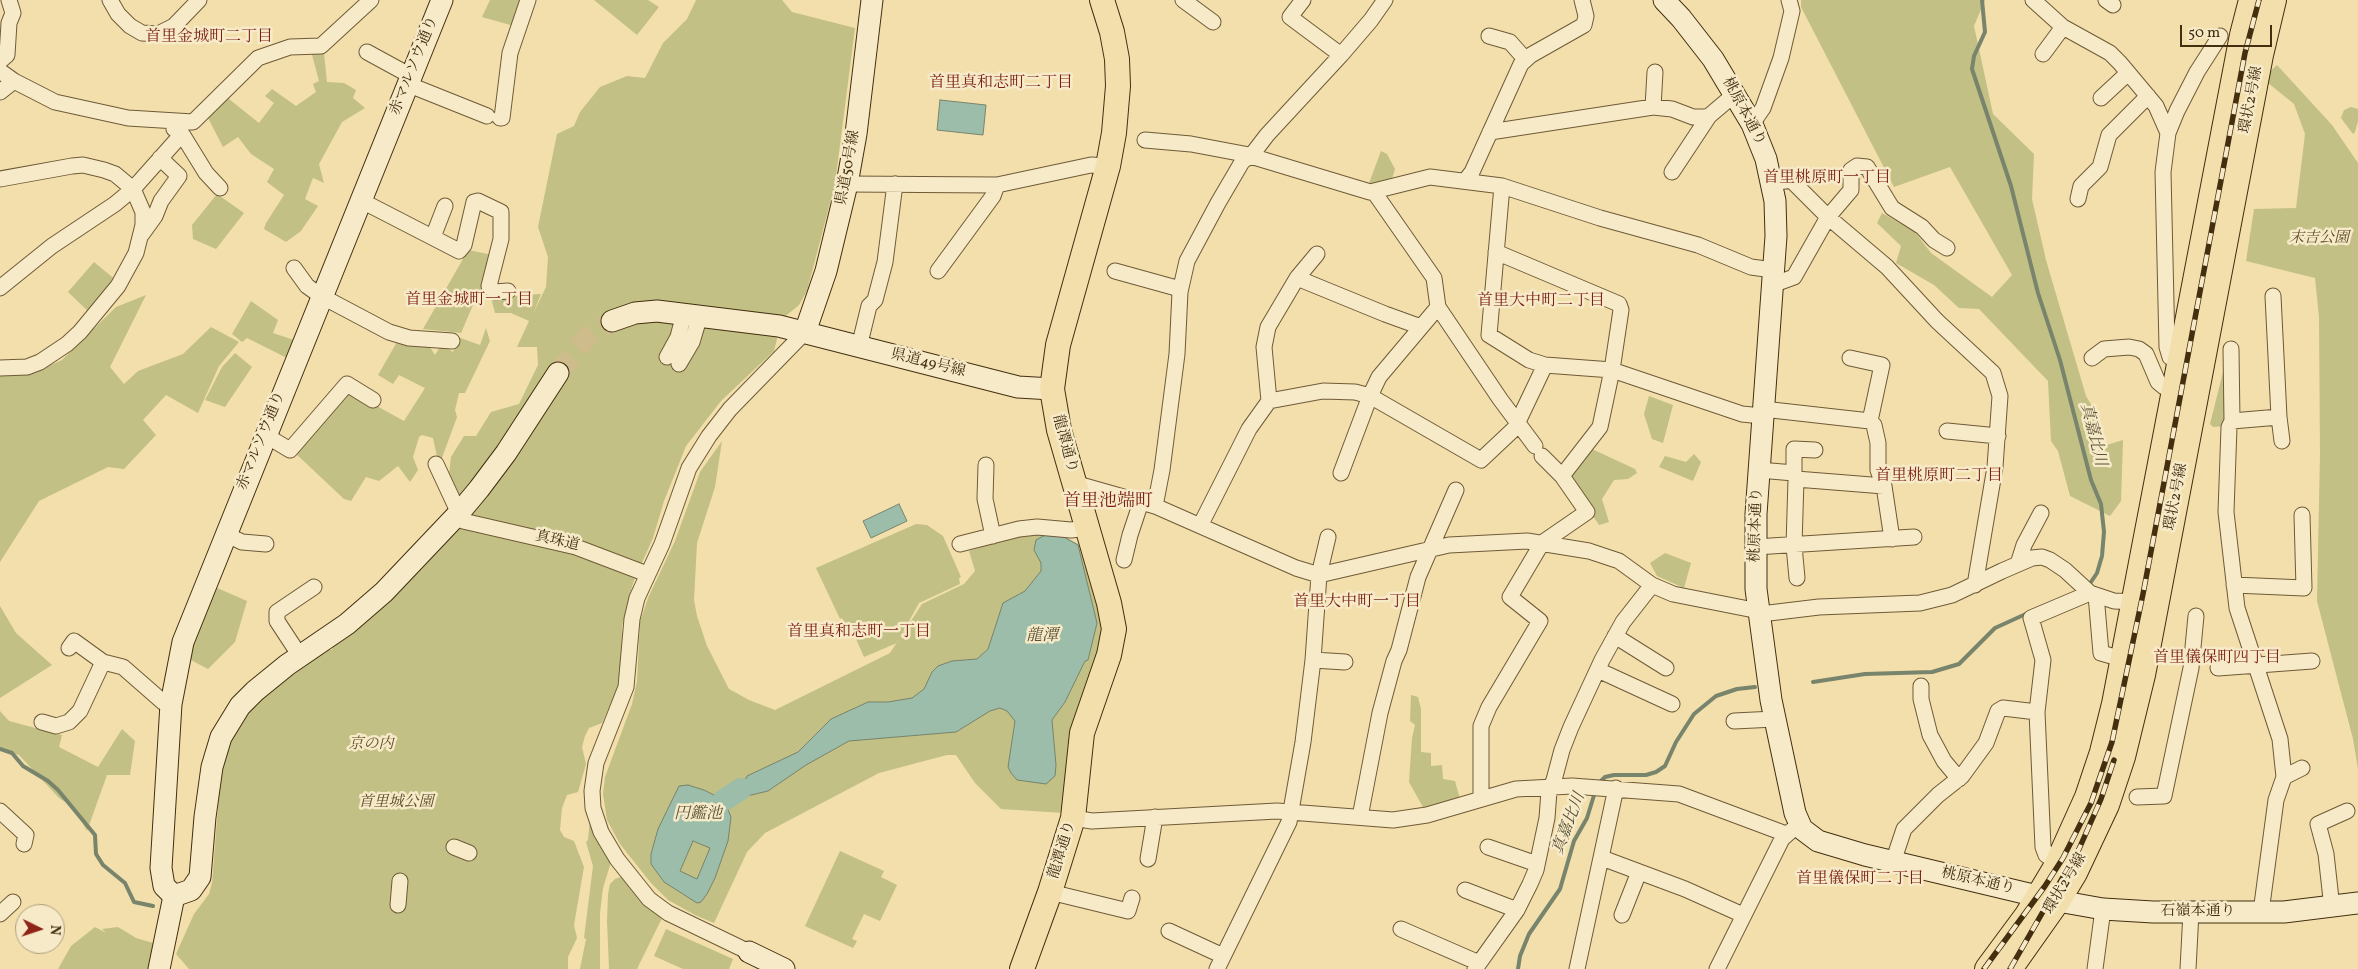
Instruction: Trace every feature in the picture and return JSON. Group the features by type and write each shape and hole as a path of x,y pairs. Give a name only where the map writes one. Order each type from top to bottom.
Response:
{"main road":[{"name":"赤マルソウ通り","path":"174,896 164,886 161,870 171,704 182,642 442,0"},
{"name":"県道50号線","path":"805,332 826,271 847,184 856,134 872,0"},
{"name":"龍潭通り","path":"1022,969 1050,892 1073,818 1082,733 1109,654 1114,629 1110,603 1059,430 1052,389 1063,326 1108,166 1116,113 1118,69 1112,32 1102,0"},
{"name":"桃原本通り","path":"1664,0 1697,37 1735,94 1763,148 1772,183 1776,219 1755,547 1758,611 1775,719 1793,805 1793,830 1809,835 1824,844 2049,899"},
{"name":"環状2号線","path":"2010,969 2049,899 2057,863 2081,813 2093,782 2114,704 2179,359 2251,0"},
{"name":"環状2号線","path":"1988,969 2049,899 2089,845 2114,786 2134,717 2261,55 2274,0"},
{"name":"県道49号線","path":"612,322 636,313 650,311 692,314 805,332 853,350 1018,387 1052,389"},
{"path":"159,969 174,896 191,890 200,877 210,780 216,752 227,726 247,698 372,603 459,514 506,453 558,373"},
{"name":"石嶺本通り","path":"2049,899 2103,909 2190,912 2261,912 2332,908 2358,903"},
{"path":"749,952 784,969"}],"street":[{"path":"0,61 6,55 8,23 13,13 9,0"},
{"path":"110,0 118,14 136,30 158,34 174,26 199,0"},
{"path":"0,71 14,81 55,102 128,118 193,122 258,58 290,47 322,46 371,0"},
{"path":"367,52 409,80 494,117 502,118 510,53 528,0"},
{"path":"1183,0 1213,22"},
{"path":"1303,0 1290,16 1341,55"},
{"path":"1124,560 1130,535 1148,504 1162,470 1177,354 1180,289 1187,261 1242,162 1341,55 1371,20 1385,0"},
{"path":"1465,181 1472,172 1517,70 1525,59 1584,25 1586,16 1582,0"},
{"path":"1752,124 1763,108 1781,58 1792,11 1789,0"},
{"path":"2033,0 2063,27 2110,53 2148,96 2162,117 2168,133"},
{"path":"2043,54 2063,27"},
{"path":"1489,36 1510,42 1525,59"},
{"path":"2179,359 2170,357 2167,347 2162,195 2168,133 2197,72 2220,36"},
{"path":"1653,107 1655,72"},
{"path":"2101,98 2128,73"},
{"path":"0,92 14,81"},
{"path":"1672,172 1710,116 1735,94"},
{"path":"2078,198 2081,186 2100,167 2109,135 2148,96"},
{"path":"1490,132 1653,107 1672,109 1700,118 1710,116"},
{"path":"160,120 182,134 206,173 220,188"},
{"path":"0,288 37,256 82,224 115,204 133,189 182,134"},
{"path":"1145,140 1191,144 1249,156 1370,192 1430,177 1502,186 1600,218 1698,245 1784,282 1794,277 1828,217 1851,190 1851,170 1857,166 1867,167 1892,208 1922,227 1934,240 1946,248"},
{"path":"0,368 27,367 40,362 62,348 80,332 118,286 133,259 142,234 155,216 161,201 179,176 160,158"},
{"path":"0,179 83,165 115,174 133,189 143,212 142,234"},
{"path":"847,184 996,185 1091,166 1108,166"},
{"path":"1772,183 1791,180 1828,217 1887,267 1937,321 1992,373 2000,396 1998,436 1992,491 1975,585"},
{"path":"853,350 869,306 875,300 884,262 895,184"},
{"path":"938,271 992,196 996,185"},
{"path":"1469,355 1489,335 1502,186"},
{"path":"1374,192 1434,278 1438,306 1469,355 1538,451 1562,476 1587,512 1542,543 1510,596 1540,621 1489,707 1481,726 1481,798"},
{"path":"360,200 459,251 464,245 474,202 478,200 501,212 501,239 489,286 496,292 508,291"},
{"path":"433,237 445,206"},
{"path":"1496,252 1619,304 1621,310 1612,370 1600,427 1562,476"},
{"path":"1201,524 1249,429 1269,401 1265,339 1268,327 1297,278 1317,254"},
{"path":"294,268 306,286 321,296 400,336 452,341"},
{"path":"1115,271 1180,289"},
{"path":"1297,278 1385,314 1422,326"},
{"path":"2274,296 2279,417 2282,440"},
{"path":"1341,473 1379,377 1438,306"},
{"path":"673,360 692,342 692,314"},
{"path":"749,952 668,913 654,904 617,859 605,840 594,817 592,799 595,768 626,687 634,608 662,544 689,468 700,448 730,409 805,332"},
{"path":"1489,335 1529,360 1545,365 1612,370 1742,414 1816,414 1874,424 1878,470 1884,486 1892,539"},
{"path":"2092,358 2104,349 2139,348 2146,354 2158,382 2164,388 2174,390"},
{"path":"2231,349 2232,421 2229,427 2226,512 2236,608 2280,739 2284,777 2276,800 2261,912"},
{"path":"1850,358 1882,365 1870,422"},
{"path":"1269,401 1323,391 1355,392 1370,396 1481,460 1515,428 1545,365"},
{"path":"265,435 290,450 347,384 373,400"},
{"path":"2232,421 2279,417"},
{"path":"1947,432 1998,436"},
{"path":"1797,578 1794,546 1794,449 1815,450"},
{"path":"436,464 456,507"},
{"path":"986,465 985,499 994,536"},
{"path":"1759,470 1884,486"},
{"path":"1074,483 1148,504 1201,524 1296,568 1319,575 1430,549 1511,540 1589,551 1619,561 1632,568 1652,585 1672,594 1770,613 1818,606 1920,602 1952,595 2018,564 2038,557 2050,560 2089,591 2114,601 2157,602"},
{"path":"1360,817 1382,704 1399,650 1418,577 1456,490"},
{"path":"2018,564 2024,545 2041,513"},
{"path":"2234,585 2304,588 2302,515"},
{"name":"真珠道","path":"463,521 576,546 648,574"},
{"path":"960,544 1034,527 1072,530 1088,528"},
{"path":"225,534 242,542 266,544"},
{"path":"1755,547 1794,546 1914,536"},
{"path":"1169,931 1220,962 1289,822 1303,742 1313,660 1319,575 1328,537"},
{"path":"1401,929 1477,966 1518,910 1537,864 1551,786 1571,727 1615,636 1623,622 1652,585"},
{"path":"300,656 276,621 277,612 314,587"},
{"path":"2089,591 2101,653 2122,659"},
{"path":"2057,863 2046,855 2043,848 2037,712 2043,660 2031,618 2089,591"},
{"path":"2137,797 2164,796 2191,668 2196,616"},
{"path":"1615,636 1666,668"},
{"path":"69,648 74,641 103,662 123,667 163,702 171,704"},
{"path":"1313,660 1345,662"},
{"path":"2218,668 2312,660"},
{"path":"42,722 56,726 69,722 80,711 103,662"},
{"path":"1598,670 1672,704"},
{"path":"1921,686 1921,699 1930,735 1944,761 1959,779"},
{"path":"1893,862 1904,829 1938,795 1959,779 1986,743 1998,711 2003,708 2037,712"},
{"path":"1734,721 1775,719"},
{"path":"2284,777 2302,768"},
{"path":"1073,818 1092,821 1290,812 1407,819 1516,788 1551,786 1603,787 1668,792 1690,797 1793,830 1743,915 1717,969"},
{"path":"1576,969 1602,858 1603,787"},
{"path":"0,811 26,835 24,844"},
{"path":"2332,908 2326,854 2318,824 2347,812"},
{"path":"1148,859 1155,817"},
{"path":"454,847 469,853"},
{"path":"1488,847 1537,864"},
{"path":"1602,858 1743,915"},
{"path":"1622,915 1639,872"},
{"path":"398,905 400,881"},
{"path":"1465,890 1518,910"},
{"path":"1050,892 1128,911 1132,898"},
{"path":"0,914 13,902"},
{"path":"2095,969 2103,909"},
{"path":"2188,969 2190,912"}],"green space":[{"path":"490,0 521,0 514,26 482,17"},
{"path":"594,0 648,0 659,7 637,35"},
{"name":"首里城公園","path":"696,0 782,0 792,12 855,28 835,184 807,291 799,305 782,319 774,351 721,401 686,446 664,501 653,538 633,583 622,626 621,680 602,723 589,728 585,736 582,747 586,764 578,792 567,795 562,808 560,830 564,837 574,841 584,867 574,925 577,938 568,957 568,969 189,969 176,954 194,914 209,894 212,883 220,782 231,736 255,703 324,649 332,650 334,642 464,518 448,482 451,457 464,436 476,436 491,412 519,404 538,365 537,347 517,347 529,321 511,313 495,313 491,298 541,294 533,314 546,287 548,257 538,227 557,134 574,126 580,112 600,87 627,76 645,78 663,43 687,19"},
{"path":"1801,0 1985,0 1974,26 1993,114 2034,154 2032,199 2046,260 2086,396 2099,418 2097,448 2123,440 2121,501 2110,516 2070,496 2058,451 2051,441 2048,381 1979,309 1959,308 1934,285 1896,263 1901,246 1877,223 1882,213 1915,232 1931,253 1992,297 2012,275 1950,167 1894,187 1801,7"},
{"path":"311,51 324,53 327,82 344,83 356,90 353,98 365,108 342,122 319,164 324,183 313,178 305,199 318,206 301,231 286,242 264,229 284,195 267,182 274,169 251,154 238,137 223,147 206,114 224,95 259,123 274,103 265,96 272,89 296,106 316,92 313,84 319,81"},
{"name":"末吉公園","path":"2277,65 2332,125 2358,163 2358,769 2353,739 2317,601 2320,454 2319,317 2315,278 2246,261 2254,209 2296,208 2305,134 2294,104 2267,82 2268,73"},
{"path":"2351,107 2358,109 2358,121 2353,134 2341,118 2344,110"},
{"path":"1381,151 1387,154 1395,169 1391,182 1368,186"},
{"path":"217,194 244,213 216,249 193,239 192,225"},
{"path":"468,250 493,255 482,292 473,305 461,333 423,329"},
{"path":"94,262 117,281 91,314 68,292"},
{"path":"146,295 110,367 124,384 138,371 183,354 211,327 239,342 219,366 198,413 166,395 143,420 156,435 124,469 108,467 39,501 0,562 0,375 28,375 62,360 116,307"},
{"path":"251,301 278,320 273,333 294,340 287,358 247,338 242,342 232,334"},
{"path":"486,328 490,341 465,393 459,393 455,410 457,417 439,466 433,438 422,435 419,437 413,457 418,470 410,482 398,466 379,481 366,477 351,501 344,499 293,451 346,389 404,421 425,388 399,375 393,384 378,375 397,342 428,344 435,355 441,345 453,352 458,337 480,345"},
{"path":"235,353 252,367 225,407 205,400 222,367"},
{"path":"2224,368 2226,426 2213,427 2210,424"},
{"path":"1649,396 1673,405 1663,443 1652,439 1644,414"},
{"path":"722,441 715,487 697,543 694,600 697,616 707,646 729,689 749,700 775,710 890,653 922,604 964,584 975,571 969,551 1023,533 1058,533 1078,544 1100,614 1101,636 1067,772 1063,801 1064,813 1001,809 975,783 956,755 947,755 879,773 765,833 747,852 714,923 668,900 651,883 620,844 607,820 603,794 605,777 632,704 637,681 640,622 648,598 675,541 700,472"},
{"path":"1592,449 1635,469 1637,473 1628,479 1614,480 1602,499 1609,522 1599,525 1569,480"},
{"path":"1694,454 1701,462 1693,481 1659,467 1665,456 1686,462"},
{"path":"916,524 927,525 943,536 961,577 959,578 960,584 919,603 897,643 864,657 852,630 848,631 842,618 840,619 816,568"},
{"path":"1665,553 1691,563 1684,588 1657,576 1650,563"},
{"path":"215,587 247,601 235,642 208,669 189,659 193,641"},
{"path":"0,606 16,633 52,665 0,698"},
{"path":"1411,695 1418,697 1421,709 1421,752 1431,753 1431,766 1442,765 1443,779 1455,781 1460,799 1424,809 1409,782 1412,738 1415,725 1410,721"},
{"path":"0,711 9,721 62,735 59,747 98,767 122,729 135,741 130,775 107,775 87,831 74,808 59,798 19,755 0,749"},
{"path":"590,818 611,862 603,888 600,913 600,969 580,969 586,939 584,938 593,866 586,842 588,840"},
{"path":"840,851 884,871 881,877 897,885 880,921 864,914 852,939 857,941 853,948 805,926"},
{"path":"625,877 663,916 637,969 609,969 608,894 610,884 615,879"},
{"path":"95,927 106,933 102,929 118,927 136,938 153,943 149,969 58,969 71,946"},
{"path":"666,929 733,959 729,969 683,969 654,956"}],"water":[{"path":"940,100 986,105 983,135 937,130"},
{"path":"899,504 907,521 871,538 863,521"},
{"name":"龍潭","path":"1057,533 1078,545 1097,623 1088,660 1085,661 1065,702 1052,720 1056,765 1055,776 1046,784 1017,780 1011,773 1008,767 1015,721 1007,711 1000,708 990,711 956,732 849,741 806,765 768,791 747,796 744,793 741,789 747,776 798,752 831,719 868,702 888,702 912,698 924,689 932,672 938,666 952,661 977,659 988,649 1003,603 1025,591 1041,571 1041,563 1034,550 1036,540 1047,534"},
{"name":"円鑑池","path":"688,785 704,790 724,800 731,817 728,841 715,878 707,894 701,902 697,903 664,882 651,864 651,854 658,829 679,786","holes":["693,841 710,848 697,879 680,871"]}],"waterway":[{"name":"真嘉比川","path":"1982,0 1985,32 1974,56 1972,69 2011,186 2038,293 2060,360 2091,480 2101,504 2104,532 2102,556 2097,573 2089,585"},
{"name":"真嘉比川","path":"1813,682 1865,674 1932,672 1959,664 1995,628 2028,613"},
{"name":"真嘉比川","path":"1598,784 1605,777 1614,775 1646,775 1656,772 1665,766 1676,742 1694,714 1716,696 1737,689 1755,687"},
{"path":"0,749 12,753 23,766 48,781 58,790 95,835 96,854 103,865 125,883 134,902 153,906"},
{"path":"724,800 741,789"},
{"name":"真嘉比川","path":"1518,969 1520,956 1529,934 1560,889 1574,841 1587,818 1595,792"}],"tunnel":[{"path":"558,373 587,337 612,321"}],"railway":[{"path":"1984,969 2045,886 2063,858 2091,803 2112,742 2143,594 2245,53 2259,0"},
{"path":"2010,969 2079,849 2101,799 2114,760"}],"district":[{"name":"首里金城町二丁目","path":"209,38"},
{"name":"首里真和志町二丁目","path":"1001,84"},
{"name":"首里桃原町一丁目","path":"1827,179"},
{"name":"首里金城町一丁目","path":"469,301"},
{"name":"首里大中町二丁目","path":"1541,302"},
{"name":"首里桃原町二丁目","path":"1939,477"},
{"name":"首里池端町","path":"1108,503"},
{"name":"首里大中町一丁目","path":"1357,603"},
{"name":"首里真和志町一丁目","path":"859,633"},
{"name":"首里儀保町四丁目","path":"2217,659"},
{"name":"首里儀保町二丁目","path":"1860,880"}],"park label":[{"name":"京の内","path":"371,745"}]}
